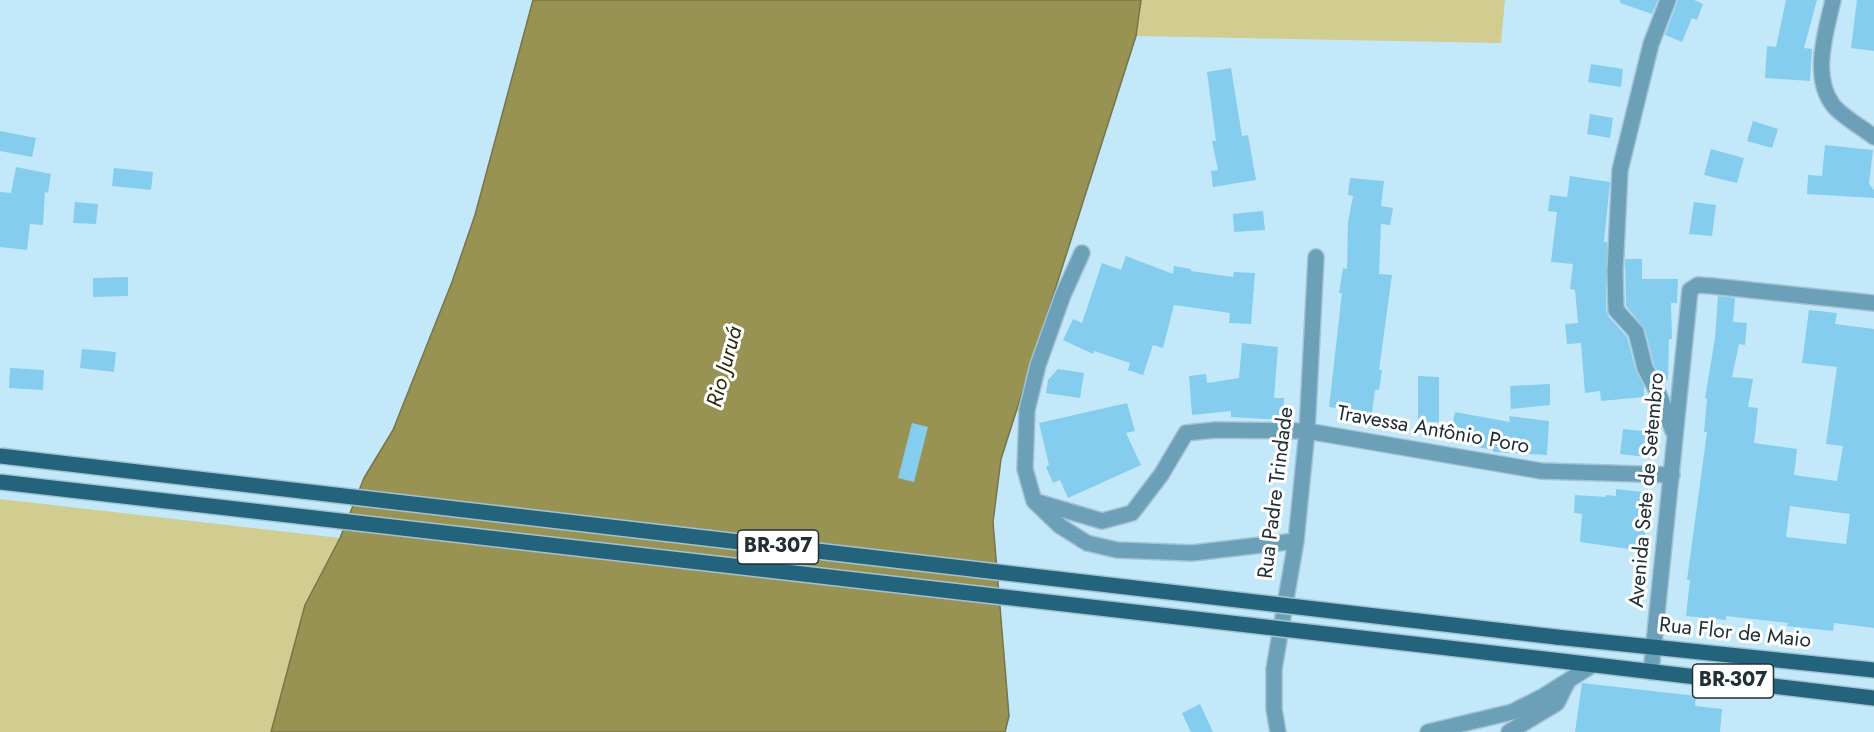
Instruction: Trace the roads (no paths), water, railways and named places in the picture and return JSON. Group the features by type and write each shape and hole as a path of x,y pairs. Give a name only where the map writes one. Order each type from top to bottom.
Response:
{"main road":[{"name":"Rua Flor de Maio","path":"0,456 1556,637 1874,670"},
{"name":"BR-307","path":"0,482 1874,698"}],"street":[{"path":"1668,0 1652,44 1620,170 1615,272 1616,310 1636,332 1645,368 1660,397 1674,434"},
{"path":"1833,0 1823,49 1822,81 1833,106 1874,137"},
{"path":"1082,254 1063,295 1038,365 1027,410 1025,470 1034,501 1060,526 1087,543 1117,550 1192,554 1296,541"},
{"name":"Rua Padre Trindade","path":"1278,732 1274,709 1274,669 1296,541 1307,431 1316,258"},
{"name":"Avenida Sete de Setembro","path":"1652,672 1690,290 1698,285 1874,303"},
{"name":"Travessa Antônio Poro","path":"1034,501 1102,521 1132,513 1161,475 1186,433 1215,430 1307,431 1542,471 1672,475"},
{"path":"1428,732 1512,712 1542,697 1591,666"},
{"path":"1509,732 1557,703 1568,681"}],"water":[{"name":"Rio Juruá","path":"533,0 1141,0 1136,36 1001,459 993,522 1009,716 1005,732 271,732 305,605 340,538 364,478 393,430 452,282 475,215"}]}
